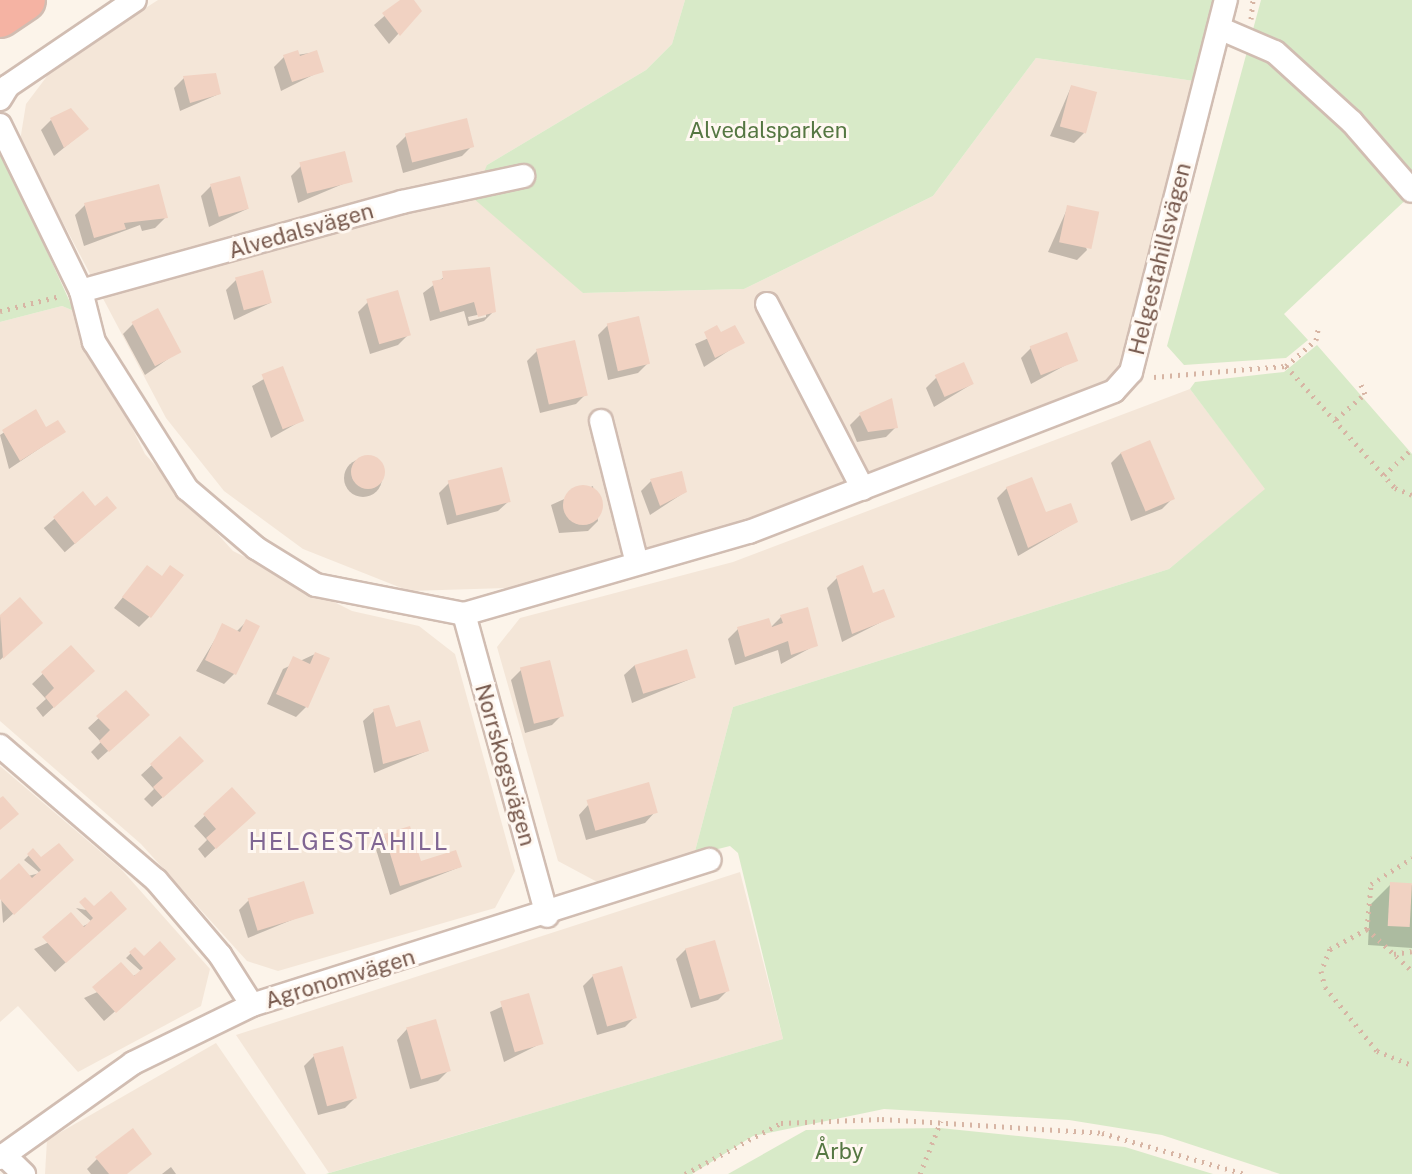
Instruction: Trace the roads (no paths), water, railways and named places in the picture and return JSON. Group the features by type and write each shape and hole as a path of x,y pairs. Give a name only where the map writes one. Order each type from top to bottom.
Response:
{"highway":[{"path":"0,17 25,0"}],"street":[{"path":"0,99 8,86 135,0"},
{"name":"Helgestahillsvägen","path":"0,125 81,291 94,342 134,413 208,510 316,585 464,614 749,532 1114,391 1131,372 1226,0"},
{"path":"1219,28 1275,52 1352,122 1412,191"},
{"name":"Alvedalsvägen","path":"81,291 402,202 523,176"},
{"path":"767,304 863,489"},
{"path":"601,421 637,563"},
{"name":"Norrskogsvägen","path":"464,614 547,916"},
{"path":"0,746 156,880 220,955 252,1005"},
{"name":"Agronomvägen","path":"2,1156 133,1063 252,1005 547,916 710,860"},
{"path":"2,1156 24,1174"}],"district":[{"name":"HELGESTAHILL","path":"349,842"}],"park label":[{"name":"Alvedalsparken","path":"768,131"},
{"name":"Årby","path":"839,1152"}]}
